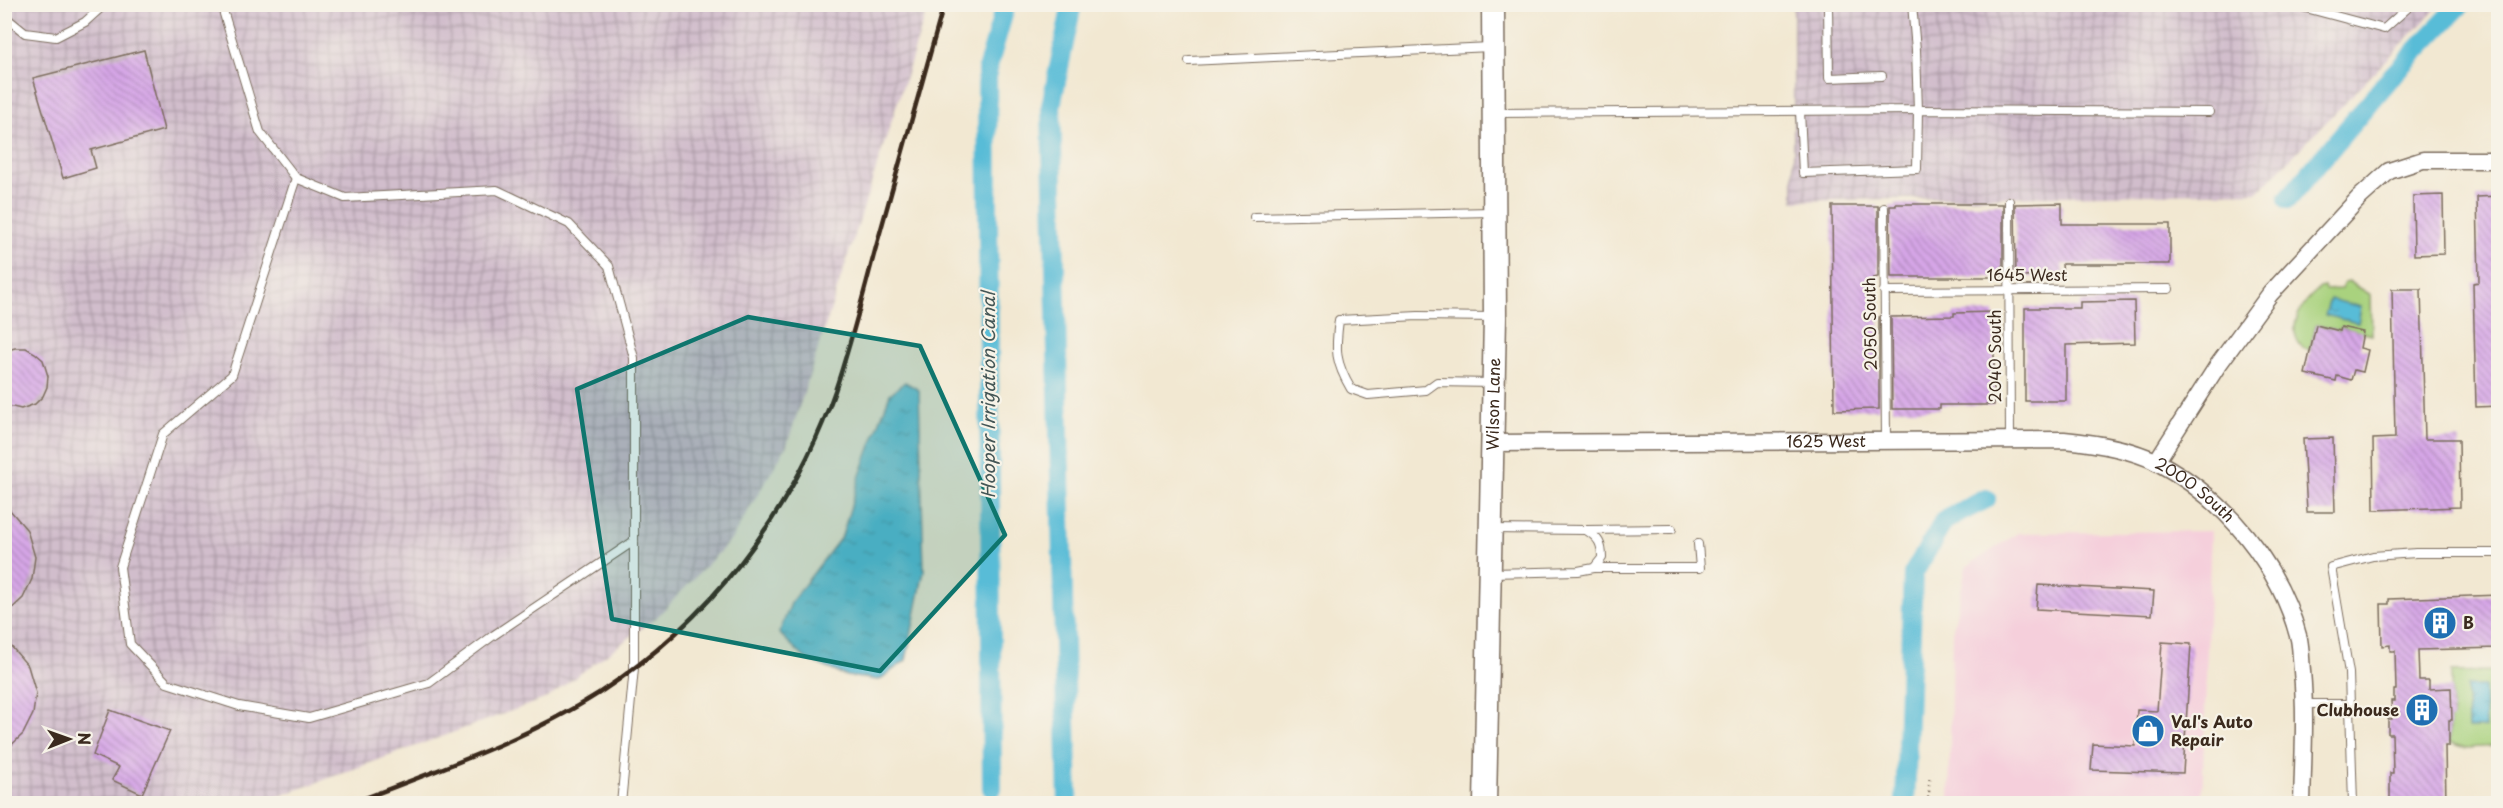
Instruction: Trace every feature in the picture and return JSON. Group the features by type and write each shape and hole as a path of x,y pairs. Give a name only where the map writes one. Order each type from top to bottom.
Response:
{"main road":[{"name":"Wilson Lane","path":"1485,804 1495,317 1493,4"}],"street":[{"name":"2000 South","path":"2302,804 2305,704 2299,640 2276,578 2245,533 2200,490 2156,462 2218,365 2270,294 2359,198 2389,171 2423,160 2499,160"},
{"name":"1625 West","path":"1493,443 1886,439 2064,440 2104,445 2156,462"}],"lane":[{"path":"4,16 25,33 56,38 85,22 105,4"},
{"path":"221,4 260,132 296,178 345,198 497,190 569,224 609,266 634,358 634,668 621,804"},
{"path":"1828,4 1829,78 1882,76"},
{"path":"1800,111 1803,173 1917,169 1916,50 1912,4"},
{"path":"2291,4 2384,28 2412,4"},
{"path":"1189,61 1494,47"},
{"path":"1495,113 1917,110 2209,112"},
{"path":"296,178 232,375 163,434 120,567 130,644 167,683 239,706 309,718 429,683 494,635 634,541"},
{"name":"2040 South","path":"2009,201 2010,440"},
{"name":"2050 South","path":"1884,208 1886,439"},
{"path":"1254,217 1495,212"},
{"name":"1645 West","path":"1884,291 2169,288"},
{"path":"1494,383 1437,382 1426,390 1368,395 1351,389 1339,369 1336,340 1339,320 1418,316 1495,317"},
{"path":"1491,529 1672,529"},
{"path":"1586,530 1597,537 1602,547 1602,558 1594,568"},
{"path":"1491,573 1578,571 1594,568 1700,568 1698,544"},
{"path":"2353,804 2349,673 2331,567 2373,556 2416,552 2499,553"},
{"path":"2305,704 2350,704"}],"path":[{"path":"1928,804 1930,775"}],"highlighted area":[{"path":"748,317 920,346 1005,535 880,671 612,619 577,389"}],"shaded area":[{"path":"5,5 929,5 787,445 731,540 656,618 547,698 261,803 5,804"},
{"path":"1793,5 2440,5 2258,192 1793,201"},
{"path":"2211,531 2202,803 1949,804 1952,633 1966,567 2018,533"}],"green space":[{"path":"2350,282 2371,295 2372,335 2341,327 2340,331 2316,325 2310,350 2303,348 2295,333 2295,324 2302,308 2320,288 2341,289 2344,283"},
{"path":"2498,668 2498,674 2495,677 2498,682 2497,746 2466,748 2449,743 2449,720 2452,719 2451,672 2494,671"}],"water":[{"path":"2330,299 2361,307 2358,323 2325,315"},
{"path":"905,382 919,390 924,571 906,660 879,680 846,676 805,658 779,633 792,601 842,536 860,475 890,394"},
{"path":"2467,686 2484,686 2485,728 2468,728"}],"building":[{"path":"144,50 164,130 91,150 96,168 63,178 33,78"},
{"path":"2443,195 2444,254 2414,255 2413,196"},
{"path":"2499,196 2499,406 2476,407 2473,283 2479,282 2477,197"},
{"path":"2062,203 2062,224 2170,224 2170,264 2062,264 2063,276 2016,277 2015,204"},
{"path":"1896,204 2003,204 2003,277 1891,277 1890,206 1896,206"},
{"path":"1832,206 1878,206 1878,277 1873,278 1873,317 1879,317 1879,409 1834,410"},
{"path":"2392,289 2421,289 2425,439 2459,439 2460,507 2374,510 2373,439 2395,438"},
{"path":"2134,301 2135,343 2066,345 2066,401 2025,401 2025,308 2080,308 2080,302"},
{"path":"1994,312 1994,405 1940,405 1940,409 1892,409 1891,317 1954,316 1954,313"},
{"path":"2316,325 2340,331 2341,327 2363,332 2360,348 2368,350 2363,372 2354,370 2351,380 2337,376 2336,381 2305,374"},
{"path":"26,348 35,353 43,360 48,376 43,396 35,404 21,409 4,405 4,351"},
{"path":"2333,438 2335,512 2307,512 2303,439"},
{"path":"4,503 27,530 35,557 32,579 23,598 4,616"},
{"path":"2038,585 2154,591 2152,615 2036,609"},
{"path":"2499,595 2499,648 2418,650 2419,680 2429,680 2429,689 2451,688 2452,720 2449,720 2449,746 2445,746 2446,804 2390,804 2390,773 2393,773 2392,734 2388,734 2388,719 2392,719 2391,701 2394,701 2394,690 2396,690 2395,651 2390,651 2390,645 2382,646 2381,604 2389,604 2389,599"},
{"path":"4,638 28,666 36,693 33,714 23,734 4,752"},
{"path":"2162,642 2191,644 2183,773 2091,770 2093,744 2135,746 2137,710 2157,711"},
{"path":"110,710 170,731 142,794 112,780 119,767 93,755"}],"waterway":[{"name":"Hooper Irrigation Canal","path":"992,788 987,70 1006,4"},
{"path":"1068,804 1051,106 1072,4"},
{"name":"Hooper Irrigation Canal","path":"2288,199 2392,76 2461,4"},
{"name":"Hooper Irrigation Canal","path":"1905,804 1913,574 1944,521 1986,499"}],"railway":[{"path":"350,804 509,741 599,693 639,665 676,633 742,562 770,522 795,480 817,436 835,391 944,4"}],"place":[{"name":"B","path":"2440,623"},
{"name":"Clubhouse","path":"2422,710"},
{"name":"Val's Auto Repair","path":"2148,731"}]}
